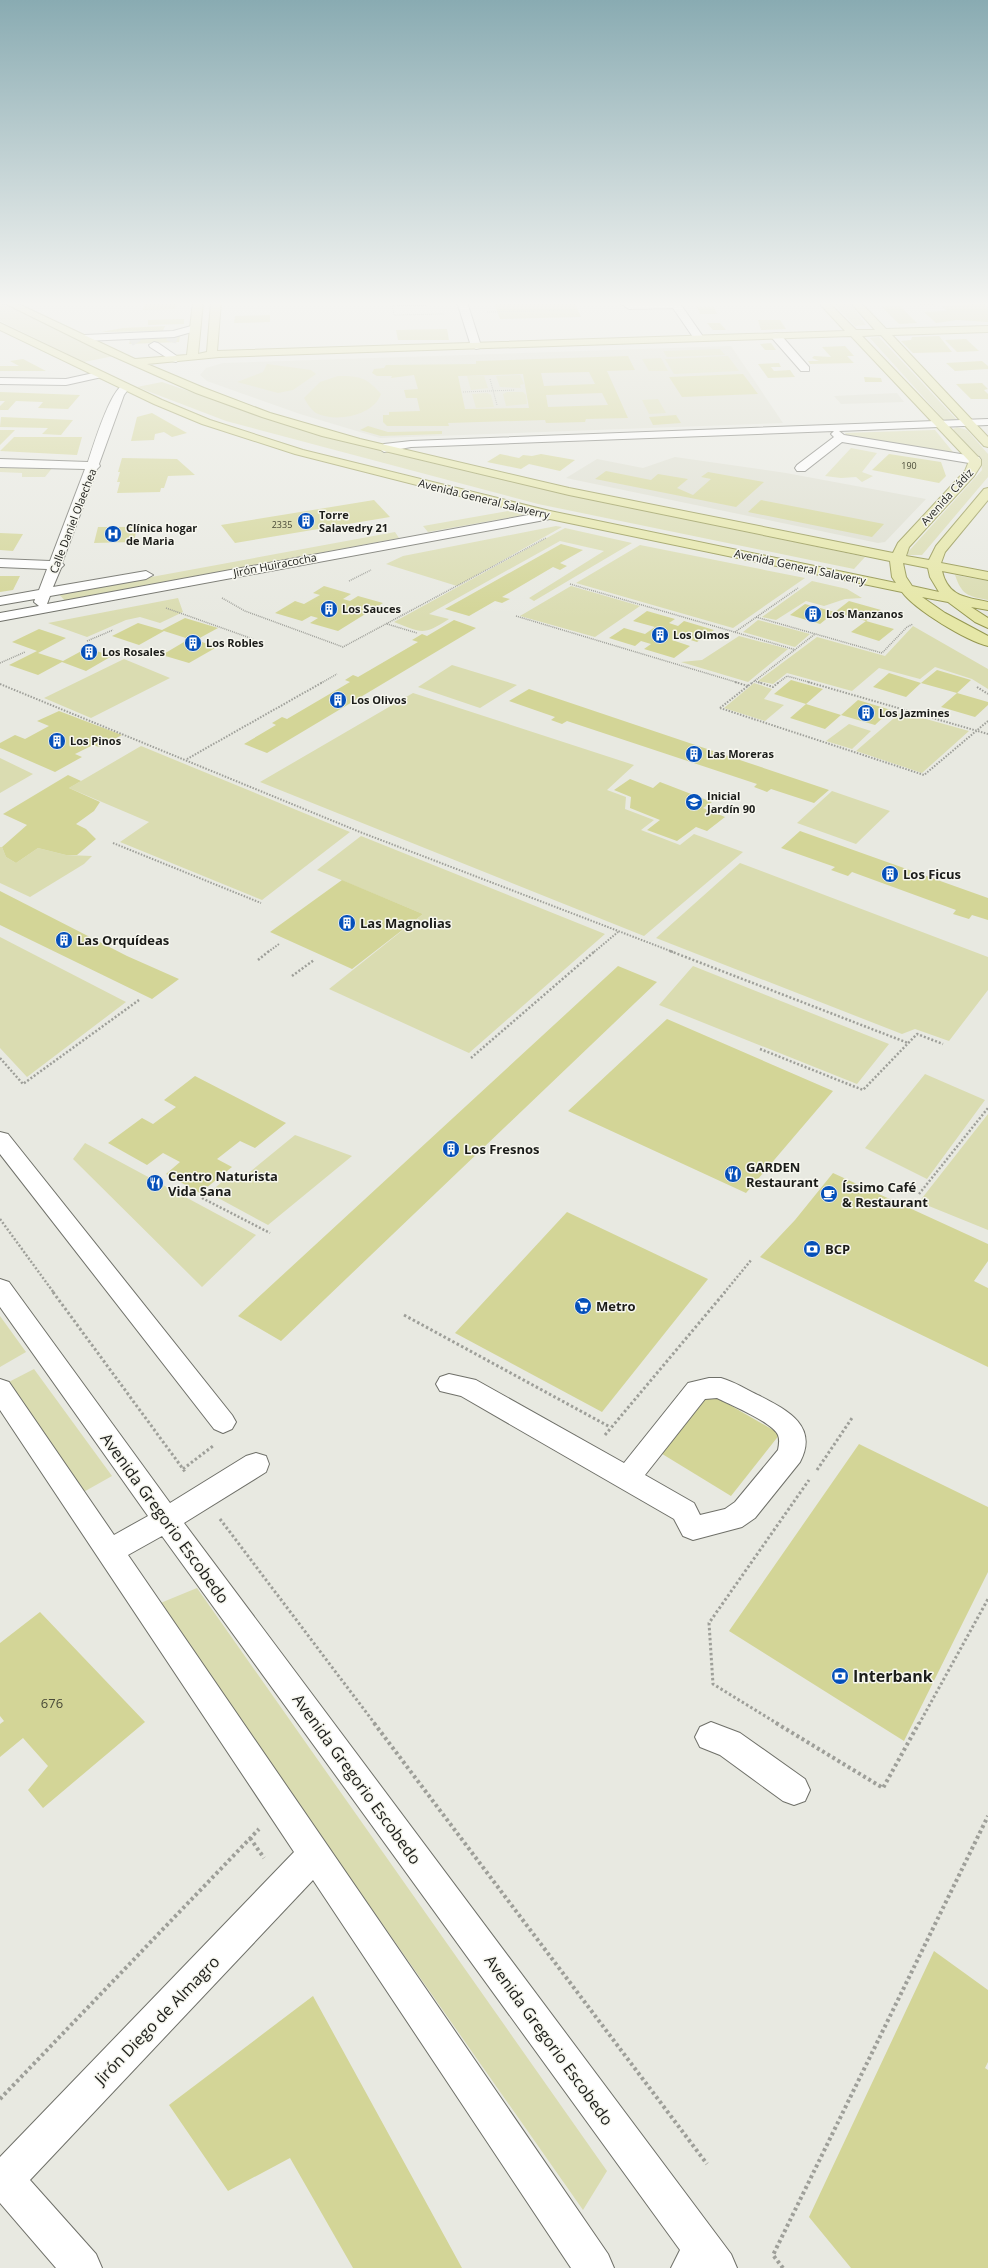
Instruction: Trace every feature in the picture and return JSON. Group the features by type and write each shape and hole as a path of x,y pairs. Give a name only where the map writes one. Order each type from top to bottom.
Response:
{"main road":[{"name":"Avenida General Salaverry","path":"180,408 206,422 306,454 513,506 988,606"},
{"name":"Avenida General Salaverry","path":"249,408 268,415 384,448 562,489 988,576"},
{"name":"Avenida Cádiz","path":"897,558 903,546 973,469 975,460 926,408"},
{"path":"954,408 988,444"},
{"path":"988,492 938,553 934,566 942,586 951,598 963,608 988,624"},
{"path":"897,558 897,572 905,588 920,603 988,642"}],"street":[{"name":"Calle Daniel Olaechea","path":"37,610 57,565 114,408"},
{"path":"384,448 411,444 836,433 942,424 988,422"},
{"path":"836,433 975,460"},
{"path":"801,468 836,433"},
{"path":"0,463 94,466"},
{"path":"484,512 513,506"},
{"name":"Jirón Huiracocha","path":"0,617 550,515"},
{"path":"406,527 418,539"},
{"path":"0,563 57,565"},
{"path":"0,601 156,573"},
{"path":"0,1139 219,1431"},
{"name":"Avenida Gregorio Escobedo","path":"0,1288 166,1520 704,2262"},
{"path":"449,1384 466,1387 590,1458 627,1479 684,1511 693,1528 732,1518 745,1510 791,1454 793,1442 790,1430 780,1419 721,1388 697,1390 627,1479"},
{"path":"0,1389 314,1856 594,2268"},
{"path":"110,1551 166,1520 256,1464"},
{"path":"710,1737 729,1743 794,1790"},
{"name":"Jirón Diego de Almagro","path":"2,2181 314,1856"},
{"path":"2,2181 82,2268"}],"path":[{"path":"218,594 245,611 343,647 552,534"},
{"path":"570,584 796,650"},
{"path":"735,632 799,587"},
{"path":"148,589 162,606 253,639"},
{"path":"516,616 748,686"},
{"path":"756,617 882,653 907,627 914,624"},
{"path":"387,624 417,633"},
{"path":"87,641 113,630"},
{"path":"815,634 720,708 924,775 988,721"},
{"path":"0,663 25,652"},
{"path":"187,759 337,674"},
{"path":"754,681 773,687 788,676 988,734"},
{"path":"0,684 187,759 360,832 908,1043"},
{"path":"978,687 988,694"},
{"path":"113,843 260,903"},
{"path":"471,1058 618,932"},
{"path":"258,960 278,944"},
{"path":"292,976 314,960"},
{"path":"0,1058 23,1084 139,1000"},
{"path":"760,1049 863,1090 917,1034 943,1044"},
{"path":"919,1194 988,1108"},
{"path":"202,1198 270,1233"},
{"path":"0,1220 189,1477"},
{"path":"590,1458 610,1427 752,1258"},
{"path":"404,1315 610,1427"},
{"path":"852,1418 709,1623 713,1684 883,1788 988,1599"},
{"path":"183,1469 216,1444 219,1431"},
{"path":"216,1514 707,2164"},
{"path":"0,2099 281,1807"},
{"path":"783,2268 773,2255 988,1816"}],"shaded area":[{"path":"283,408 773,408 783,423 380,438"},
{"path":"675,457 786,473 926,499 885,542 878,543 566,478 597,459 643,468"}],"green space":[{"path":"192,408 239,408 339,439 457,469 865,557 854,569 538,504 226,421"},
{"path":"311,408 370,408 353,416 343,417 324,416 316,413"},
{"path":"646,408 663,408 666,413 649,414"},
{"path":"933,408 946,408 957,420 945,421"},
{"path":"957,427 967,430 988,454 988,477 922,555 908,555 908,552 982,470 981,460 954,431 953,429"},
{"path":"935,430 953,452 942,452 847,436 845,433"},
{"path":"851,448 877,453 862,472 873,476 862,482 856,477 841,478 825,476"},
{"path":"0,465 53,467 45,477 22,477 22,473 0,472"},
{"path":"508,511 524,515 428,532 423,526"},
{"path":"556,526 562,527 457,586 386,564 403,556"},
{"path":"565,528 632,543 534,601 529,598 604,551 560,541 429,614 449,619 433,628 422,631 411,629 394,622"},
{"path":"395,532 399,538 65,601 59,594"},
{"path":"640,545 805,578 733,628 576,583"},
{"path":"955,575 988,581 988,600 966,594 960,587"},
{"path":"812,581 847,589 862,598 845,599 824,606 806,601 776,620 762,617"},
{"path":"571,586 640,606 595,637 520,616"},
{"path":"178,598 183,612 160,623 140,617 126,620 87,637 48,623"},
{"path":"758,620 810,634 795,647 743,632"},
{"path":"913,626 988,669 988,689 972,679 935,667 920,679 879,668 852,691 787,673 773,684 758,681 817,637 885,656"},
{"path":"739,636 788,649 748,682 681,662 702,660"},
{"path":"124,659 170,678 91,718 44,698"},
{"path":"452,665 517,685 480,708 418,687"},
{"path":"754,683 772,689 764,699 784,705 765,721 724,708"},
{"path":"413,693 634,765 607,790 626,797 625,809 654,820 641,830 680,845 694,834 743,852 644,936 260,782"},
{"path":"901,712 969,731 922,773 856,751"},
{"path":"849,724 871,731 852,749 826,741"},
{"path":"141,746 350,832 262,900 120,842 149,822 69,788"},
{"path":"0,758 33,774 0,793"},
{"path":"832,791 890,811 856,844 797,823"},
{"path":"361,836 605,934 469,1053 329,989 423,914 317,870"},
{"path":"0,847 2,847 6,857 16,863 38,848 66,855 92,856 84,864 30,897 0,883"},
{"path":"740,863 988,957 988,990 949,1041 915,1029 902,1034 656,938"},
{"path":"0,937 126,1002 27,1077 0,1048"},
{"path":"693,966 889,1044 857,1084 659,1005"},
{"path":"925,1074 985,1100 927,1179 865,1148"},
{"path":"988,1114 988,1230 919,1202"},
{"path":"295,1135 352,1156 268,1225 209,1193 230,1175 240,1180"},
{"path":"85,1143 256,1235 202,1287 73,1159"},
{"path":"0,1316 26,1352 0,1367"},
{"path":"34,1369 112,1476 80,1494 3,1385"},
{"path":"197,1588 607,2171 583,2210 158,1604"}],"building":[{"path":"0,408 10,408 8,410 0,410"},
{"path":"38,408 69,408 68,409"},
{"path":"419,408 623,408 628,418 586,419 585,422 546,423 545,420 448,423 449,426 387,426 383,422 383,415 389,415 389,412 420,411"},
{"path":"152,413 187,433 172,437 164,432 155,434 154,440 131,441 137,417"},
{"path":"676,415 681,423 653,425 649,417"},
{"path":"1,417 73,420 61,435 42,434 48,428 0,427"},
{"path":"368,426 388,432 442,431 442,434 381,436 360,430"},
{"path":"0,430 15,430 0,445"},
{"path":"14,437 82,437 77,455 0,451"},
{"path":"500,454 519,458 523,455 532,456 541,454 575,460 560,471 529,464 521,469 487,462"},
{"path":"889,454 941,462 946,476 939,483 872,470"},
{"path":"122,458 177,459 195,475 168,476 164,488 161,488 160,492 117,493 120,482 117,482 120,472 118,472"},
{"path":"606,471 651,480 658,474 688,479 677,488 693,495 711,479 701,477 708,472 764,482 736,507 595,479"},
{"name":"Torre Salavedry 21","path":"374,500 390,517 235,543 221,525"},
{"path":"761,500 884,524 872,537 748,512"},
{"path":"98,527 137,527 134,542 94,543"},
{"path":"0,533 23,534 13,551 0,550"},
{"path":"561,544 583,550 560,563 567,566 560,570 553,567 502,597 510,599 502,603 495,601 469,616 445,609"},
{"path":"0,576 20,576 13,590 0,592"},
{"name":"Los Sauces","path":"324,586 351,594 343,599 350,601 358,596 383,603 338,631 310,623 318,618 311,616 302,621 275,613 295,601 304,604 320,595 313,593"},
{"name":"Los Manzanos","path":"849,601 881,610 866,621 835,612"},
{"name":"Los Manzanos","path":"805,604 835,612 820,624 790,615"},
{"name":"Los Olmos","path":"647,611 675,619 669,623 678,626 684,621 714,630 697,642 678,636 672,640 690,646 674,658 644,649 651,644 641,641 635,646 609,638 624,628 645,634 655,627 633,621"},
{"name":"Los Robles","path":"185,618 218,628 196,640 217,647 189,663 162,655 189,639 164,631 139,645 112,636 138,623 162,630"},
{"name":"Los Olivos","path":"454,620 476,628 267,753 244,744 276,725 272,723 282,717 287,719 350,682 345,680 353,675 358,677 418,642 412,640 422,634 427,636"},
{"name":"Los Manzanos","path":"866,621 894,629 879,641 851,632"},
{"name":"Los Rosales","path":"39,629 66,638 38,653 63,661 87,648 112,656 86,671 62,662 38,675 9,665 37,651 12,642"},
{"path":"937,670 971,680 957,693 921,683"},
{"path":"889,673 921,683 906,697 873,687"},
{"path":"791,680 823,689 806,704 774,694"},
{"name":"Las Moreras","path":"529,689 829,790 814,803 771,789 767,792 754,787 757,784 567,721 562,724 551,720 555,717 509,701"},
{"path":"957,693 988,702 988,705 975,717 941,707"},
{"name":"Los Jazmines","path":"858,700 891,710 875,725 841,715"},
{"name":"Los Jazmines","path":"806,704 841,715 825,729 790,718"},
{"name":"Los Pinos","path":"59,711 122,735 99,747 93,745 75,754 82,757 55,772 0,748 0,743 15,735 25,739 49,726 37,721"},
{"path":"68,775 81,781 69,788 100,802 94,811 76,824 86,829 96,839 77,855 66,855 38,848 16,863 6,857 2,847 27,825 3,814"},
{"path":"630,779 653,788 660,782 712,802 703,808 725,817 707,831 696,827 677,841 647,830 660,820 630,808 631,797 614,790"},
{"name":"Los Ficus","path":"800,831 988,898 988,920 972,915 969,919 953,914 956,910 852,872 848,876 831,870 835,867 781,848"},
{"name":"Las Magnolias","path":"342,880 423,914 352,969 270,932"},
{"name":"Las Orquídeas","path":"0,891 127,956 179,979 152,999 0,925"},
{"name":"Los Fresnos","path":"618,966 657,982 281,1341 238,1316"},
{"path":"667,1019 833,1091 746,1193 568,1111"},
{"path":"195,1076 286,1123 255,1148 240,1141 217,1159 232,1167 200,1193 166,1174 180,1162 163,1153 147,1165 108,1143 142,1118 153,1124 176,1107 164,1100"},
{"path":"833,1173 988,1244 988,1261 974,1281 988,1288 988,1367 760,1257 795,1220"},
{"name":"Metro","path":"567,1212 708,1279 602,1412 455,1333"},
{"path":"709,1393 780,1434 731,1496 659,1452"},
{"path":"859,1444 988,1507 988,1572 904,1741 729,1631"},
{"path":"40,1612 145,1722 43,1808 28,1790 48,1766 23,1738 0,1757 0,1724 4,1721 0,1716 0,1643"},
{"path":"934,1951 988,1990 988,2062 985,2068 988,2070 988,2268 851,2268 809,2217"},
{"path":"313,1996 462,2268 353,2268 290,2158 228,2191 169,2105"}],"place":[{"name":"Torre Salavedry 21","path":"306,521"},
{"name":"Clínica hogar de Maria","path":"113,534"},
{"name":"Los Sauces","path":"329,609"},
{"name":"Los Manzanos","path":"813,614"},
{"name":"Los Olmos","path":"660,635"},
{"name":"Los Robles","path":"193,643"},
{"name":"Los Rosales","path":"89,652"},
{"name":"Los Olivos","path":"338,700"},
{"name":"Los Jazmines","path":"866,713"},
{"name":"Los Pinos","path":"57,741"},
{"name":"Las Moreras","path":"694,754"},
{"name":"Inicial Jardín 90","path":"694,802"},
{"name":"Los Ficus","path":"890,874"},
{"name":"Las Magnolias","path":"347,923"},
{"name":"Las Orquídeas","path":"64,940"},
{"name":"Los Fresnos","path":"451,1149"},
{"name":"GARDEN Restaurant","path":"733,1174"},
{"name":"Centro Naturista Vida Sana","path":"155,1183"},
{"name":"Íssimo Café & Restaurant","path":"829,1194"},
{"name":"BCP","path":"812,1249"},
{"name":"Metro","path":"583,1306"},
{"name":"Interbank","path":"840,1676"}]}
